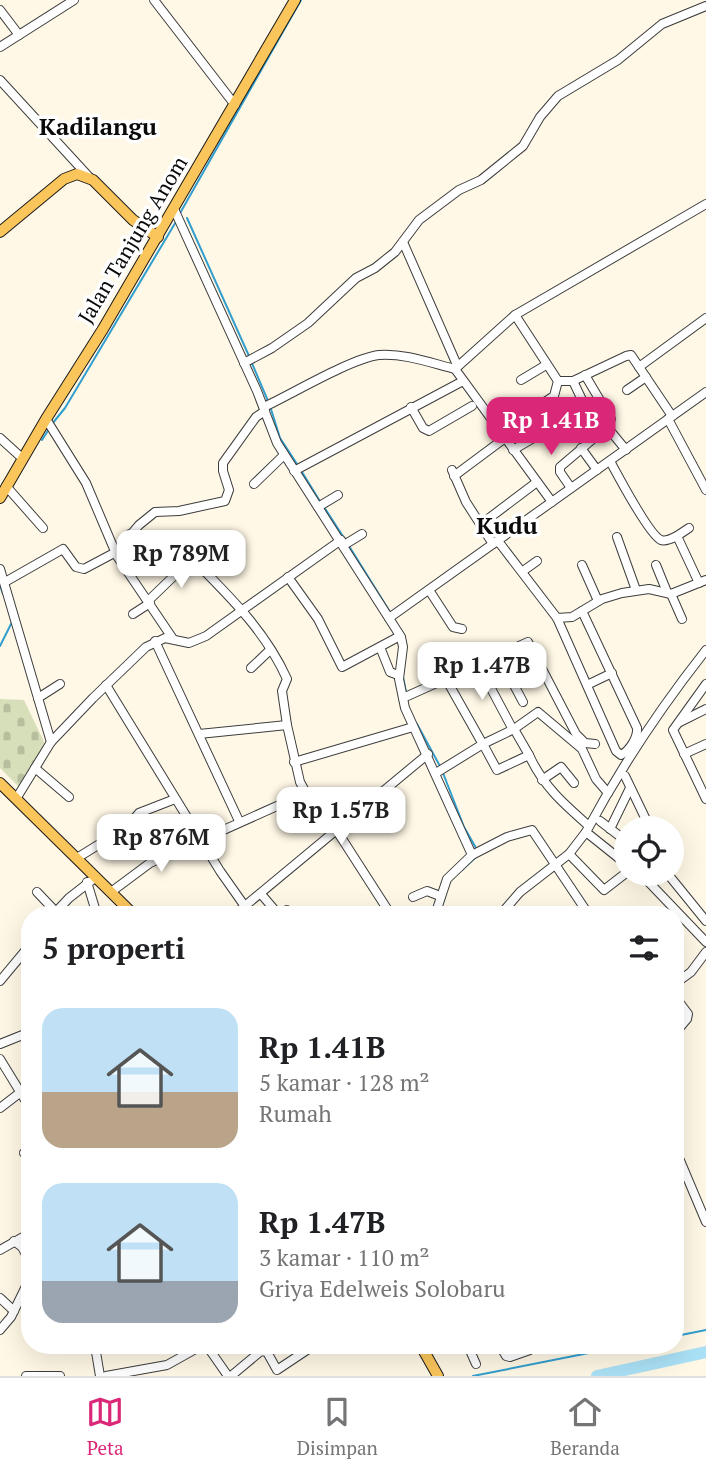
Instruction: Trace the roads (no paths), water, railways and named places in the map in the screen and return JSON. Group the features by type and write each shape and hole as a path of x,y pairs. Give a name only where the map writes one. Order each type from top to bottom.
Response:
{"main road":[{"name":"Jalan Tanjung Anom","path":"3,490 22,458 49,424 158,237 177,214 295,0"},
{"path":"0,232 64,179 77,174 90,178 127,215 158,237"},
{"path":"1,785 77,858 92,880 111,892 125,906"},
{"path":"426,1354 438,1376"}],"street":[{"path":"154,0 235,105"},
{"path":"0,47 67,2"},
{"path":"248,362 308,323 356,278 384,262 404,242 419,220 459,190 481,180 523,146 540,117 558,96 618,60 662,24 706,6"},
{"path":"0,10 19,35"},
{"path":"0,80 90,178"},
{"path":"456,367 515,315 706,204"},
{"path":"177,214 248,362 267,407 277,443 297,468 391,616 400,636 402,647 398,675 413,727 440,771 476,852"},
{"path":"404,242 463,381 552,502"},
{"path":"515,315 558,382"},
{"path":"639,367 706,318"},
{"path":"5,582 60,550 67,551 80,569 116,552 130,534 155,512 179,511 225,501 229,490 223,463 256,417 267,407 353,364 378,355 456,367"},
{"path":"558,382 573,381 629,355 646,377 670,418 706,490"},
{"path":"521,380 546,365"},
{"path":"571,488 560,472 560,467 607,427 611,419 585,375"},
{"path":"627,390 646,377"},
{"path":"297,468 463,381"},
{"path":"573,381 583,402 584,413"},
{"path":"558,382 554,396 529,412 453,473 480,525 523,571 556,618 616,751 623,755 638,732 582,611"},
{"path":"391,616 706,393"},
{"path":"411,407 423,428 429,431 472,406"},
{"path":"49,424 86,483 116,552 173,639"},
{"path":"607,427 625,450"},
{"path":"513,450 542,433"},
{"path":"0,438 22,458"},
{"path":"581,448 597,470"},
{"path":"254,484 284,455"},
{"path":"610,461 642,517 659,538 665,540 689,528"},
{"path":"480,525 537,482"},
{"path":"3,490 43,528"},
{"path":"321,505 338,495"},
{"path":"130,534 147,560"},
{"path":"16,799 51,741 106,685 155,642 164,638 189,643 197,641 288,577 362,534"},
{"path":"556,618 572,617 598,601 636,590 669,593 702,581 677,536"},
{"path":"617,537 636,590"},
{"path":"175,541 243,609 287,679 282,691 294,762 306,793 337,831 385,906"},
{"path":"133,614 149,602 202,548"},
{"path":"523,571 537,561"},
{"path":"582,565 598,601"},
{"path":"656,565 682,619"},
{"path":"0,569 51,741"},
{"path":"288,577 318,619 342,667 400,636"},
{"path":"429,590 453,627 462,629"},
{"path":"155,642 239,821"},
{"path":"405,697 528,642 576,734 585,743 595,744"},
{"path":"380,647 390,672 398,675"},
{"path":"251,668 270,650"},
{"path":"508,906 520,892 569,853 588,829 655,717 706,650"},
{"path":"498,655 523,702"},
{"path":"478,664 542,780 614,853"},
{"path":"587,685 612,673"},
{"path":"446,679 498,770 529,755"},
{"path":"38,698 60,684"},
{"path":"706,684 673,730 684,754 702,781 706,799"},
{"path":"106,685 244,906"},
{"path":"678,723 706,709"},
{"path":"440,771 482,743 535,712 540,712 582,749 596,779 608,793"},
{"path":"199,734 288,724"},
{"path":"294,762 413,727"},
{"path":"318,742 319,755"},
{"path":"684,754 706,744"},
{"path":"246,906 428,754"},
{"path":"542,780 561,767 574,783"},
{"path":"35,768 69,797"},
{"path":"625,776 644,816"},
{"path":"610,829 630,788"},
{"path":"111,892 138,870 239,821 306,793"},
{"path":"77,858 127,827 139,813 175,799"},
{"path":"600,821 614,832"},
{"path":"439,906 447,879 476,852 507,837 532,830 583,906"},
{"path":"569,853 604,890 614,882"},
{"path":"62,906 92,880"},
{"path":"92,880 96,906"},
{"path":"652,886 672,906"},
{"path":"678,886 706,921"},
{"path":"413,897 427,891 440,897"},
{"path":"37,892 48,906"},
{"path":"261,894 271,906"},
{"path":"684,919 706,942"},
{"path":"684,977 706,952"},
{"path":"0,982 21,956"},
{"path":"0,1044 21,1036"},
{"path":"0,1059 20,1093 0,1108"},
{"path":"684,1170 706,1222"},
{"path":"2,1246 21,1238"},
{"path":"14,1241 21,1246"},
{"path":"0,1330 21,1297"},
{"path":"0,1298 14,1311"},
{"path":"96,1354 100,1376"},
{"path":"106,1376 167,1366 187,1354"},
{"path":"213,1354 229,1376 256,1354"},
{"path":"268,1354 279,1373 303,1354"},
{"path":"472,1354 476,1364"},
{"path":"26,1376 60,1376"}],"waterway":[{"path":"179,215 301,0"},
{"path":"187,218 249,356"},
{"path":"52,424 65,408 177,220"},
{"path":"251,361 268,401"},
{"path":"270,406 280,438 297,464"},
{"path":"42,440 49,429"},
{"path":"302,472 321,503"},
{"path":"324,507 346,541"},
{"path":"349,546 390,612"},
{"path":"0,585 3,594"},
{"path":"0,646 12,622"},
{"path":"403,677 406,692"},
{"path":"417,724 441,768"},
{"path":"443,773 464,827 476,848"},
{"path":"462,870 476,857"},
{"path":"442,906 445,897"},
{"path":"684,1334 706,1330"},
{"path":"597,1376 706,1352"},
{"path":"473,1376 584,1354"}],"district":[{"name":"Kadilangu","path":"98,127"},
{"name":"Kudu","path":"507,526"}]}
